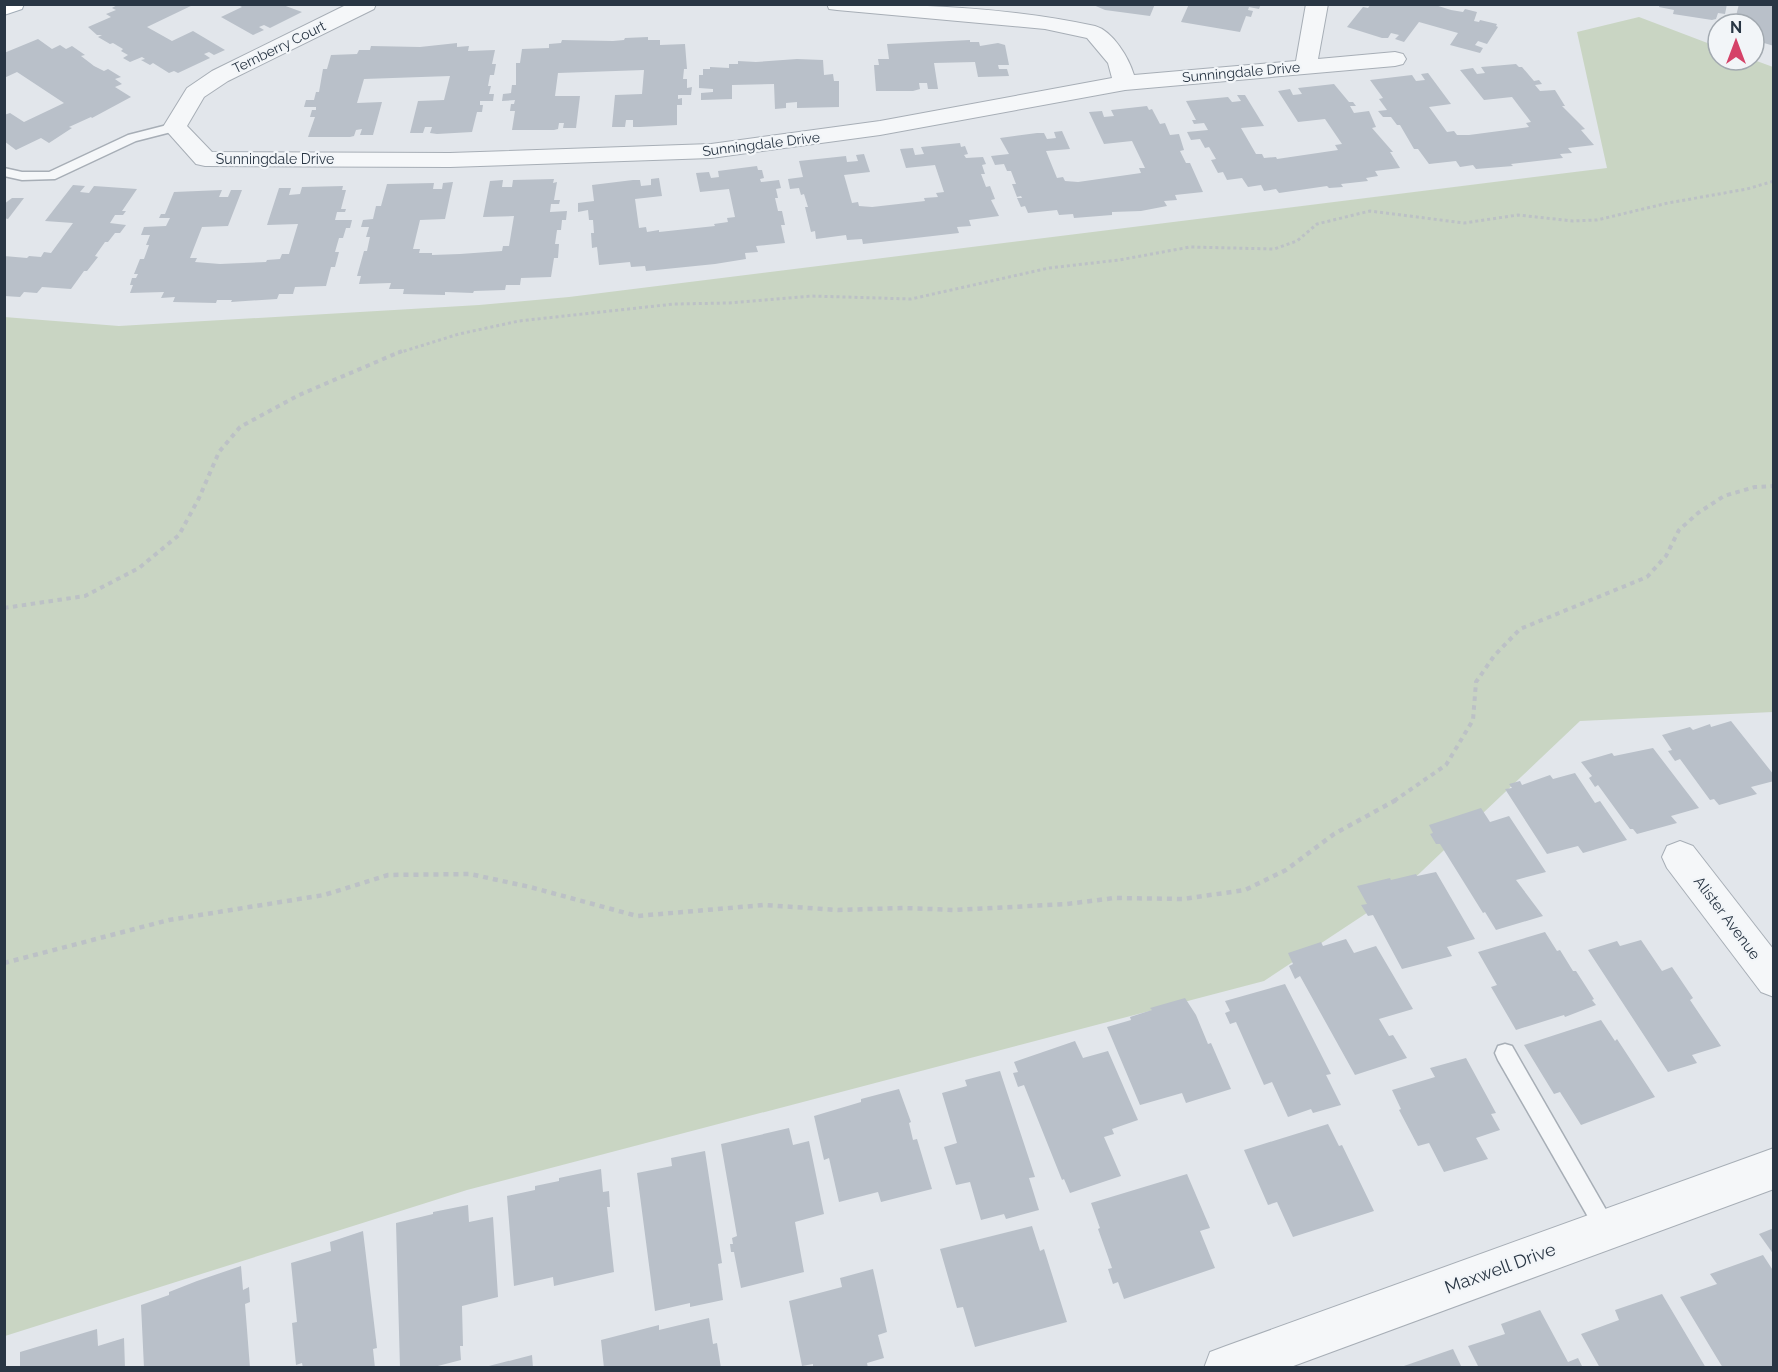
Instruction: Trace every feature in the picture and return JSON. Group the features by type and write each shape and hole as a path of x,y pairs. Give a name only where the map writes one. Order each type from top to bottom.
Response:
{"main road":[{"path":"4,9 14,4"}],"street":[{"name":"Ternberry Court","path":"175,127 195,93 220,76 366,4"},
{"path":"837,4 1045,22 1095,33 1119,62 1125,82"},
{"path":"1306,66 1317,4"},
{"name":"Sunningdale Drive","path":"175,127 205,159 450,160 702,151 880,128 1125,82 1395,58"},
{"name":"Alister Avenue","path":"1680,857 1773,980"},
{"name":"Maxwell Drive","path":"1226,1368 1773,1168"}],"lane":[{"path":"4,172 22,176 51,176 132,138 175,127"},
{"path":"1505,1053 1606,1229"}],"path":[{"path":"4,608 85,596 139,568 179,536 219,452 240,427 299,395 411,347 459,334 519,321 674,304 729,303 811,296 911,299 1049,268 1119,260 1190,248 1274,249 1297,241 1317,224 1370,211 1464,223 1488,221 1518,214 1573,221 1597,220 1747,189 1773,181"},
{"path":"4,963 169,920 324,895 388,875 470,874 530,887 637,916 764,905 838,910 904,908 955,910 1068,904 1114,898 1183,899 1245,890 1286,870 1334,834 1399,798 1446,765 1473,720 1476,682 1494,656 1520,629 1647,577 1666,556 1679,530 1698,513 1724,496 1755,487 1773,486"}],"green space":[{"path":"1639,17 1706,42 1706,72 1766,72 1766,64 1773,67 1773,712 1580,721 1403,889 1264,981 467,1190 5,1336 4,317 119,326 479,305 569,297 1607,168 1577,32"}],"building":[{"path":"119,4 195,4 147,27 172,41 193,31 225,50 214,55 209,52 204,54 210,58 178,73 174,71 169,73 153,63 150,65 141,60 145,59 142,57 130,62 123,58 128,55 121,51 123,49 98,37 102,35 97,35 88,27 111,17 106,14 116,10 112,8"},
{"path":"1091,4 1155,4 1150,16 1105,10"},
{"path":"1189,4 1261,4 1259,9 1249,7 1248,10 1253,11 1251,17 1246,16 1240,32 1181,22"},
{"path":"1371,4 1432,4 1463,12 1465,9 1477,12 1474,21 1497,24 1498,27 1487,44 1478,41 1475,45 1483,48 1480,53 1450,45 1458,33 1419,22 1404,42 1395,39 1399,35 1391,33 1388,38 1382,38 1347,27 1363,7 1368,8"},
{"path":"1660,4 1727,4 1725,12 1706,12 1706,19 1673,14 1674,10 1659,7"},
{"path":"1739,4 1774,4 1774,46 1766,44 1766,12 1737,12"},
{"path":"238,5 283,5 302,12 270,28 264,25 259,27 264,30 253,35 221,17 242,7"},
{"path":"648,37 648,40 660,40 660,45 685,44 687,69 684,69 683,79 687,79 687,88 692,87 691,95 678,95 678,99 682,98 682,105 677,105 677,125 633,127 633,120 626,120 625,127 612,127 615,95 642,94 644,70 558,73 555,96 580,96 576,128 563,128 564,123 559,123 558,129 554,130 512,130 515,111 510,111 511,104 514,104 515,100 502,101 503,94 511,93 512,85 516,85 516,63 520,63 522,49 549,48 549,44 561,43 562,40 613,41"},
{"path":"38,39 52,49 60,45 66,49 72,46 85,55 81,56 94,66 104,71 108,69 121,77 115,79 122,84 115,87 131,97 92,118 69,127 72,128 49,143 41,138 16,150 4,141 4,115 10,113 24,122 64,103 17,72 4,78 4,53"},
{"path":"970,40 970,42 979,42 980,46 998,43 1005,45 1009,65 998,65 999,69 1007,69 1009,76 978,77 975,62 934,63 938,89 928,89 927,83 919,83 920,89 913,91 876,91 874,65 879,65 878,59 889,59 887,44"},
{"path":"457,43 457,47 469,46 468,51 495,50 492,64 496,64 494,75 490,75 488,86 491,86 489,94 494,94 493,101 480,101 480,105 483,105 482,112 477,112 472,132 437,134 430,133 432,127 425,127 423,133 410,133 418,101 444,100 450,76 364,79 357,103 382,102 373,135 360,135 362,129 356,130 354,136 350,137 308,137 315,117 310,117 312,110 316,110 316,107 304,107 306,100 314,100 316,92 319,92 323,69 327,69 331,55 357,54 359,50 370,50 371,46 420,47"},
{"path":"823,60 824,75 833,74 834,81 839,81 839,107 797,108 797,102 786,103 786,108 775,109 774,84 732,85 732,99 701,100 701,93 713,92 713,89 699,88 699,75 703,75 703,69 729,68 729,64 738,64 738,61"},
{"path":"1516,64 1522,67 1534,81 1539,80 1542,84 1535,85 1540,91 1555,90 1565,106 1562,106 1585,129 1581,130 1594,145 1568,148 1572,153 1560,154 1563,158 1511,164 1513,166 1476,169 1473,165 1460,167 1456,161 1429,164 1418,149 1414,149 1400,125 1397,125 1391,117 1383,117 1378,111 1387,110 1379,99 1383,98 1370,80 1412,75 1416,81 1425,80 1421,74 1428,73 1451,104 1429,107 1447,132 1454,131 1457,135 1469,135 1529,127 1526,123 1531,122 1512,97 1484,100 1460,70 1473,68 1477,74 1485,73 1481,67"},
{"path":"1334,84 1349,102 1353,102 1356,106 1350,106 1354,113 1369,111 1376,127 1372,128 1393,152 1390,152 1400,168 1375,171 1378,176 1366,178 1368,181 1341,184 1343,187 1329,188 1327,186 1279,193 1276,189 1264,191 1261,185 1248,187 1242,178 1227,180 1223,172 1218,173 1211,160 1216,159 1209,147 1205,148 1200,139 1191,140 1187,132 1208,130 1204,123 1194,124 1192,120 1196,120 1186,101 1228,97 1232,102 1241,101 1237,95 1245,95 1264,126 1241,128 1256,154 1262,154 1264,158 1276,157 1277,159 1338,150 1335,145 1342,144 1325,119 1298,122 1278,91 1290,89 1293,95 1302,94 1298,88"},
{"path":"1147,106 1149,110 1152,109 1160,124 1165,123 1170,135 1179,134 1184,150 1180,151 1186,163 1190,163 1203,192 1175,195 1177,200 1164,201 1167,206 1141,211 1112,212 1112,215 1074,218 1073,214 1059,215 1057,210 1028,213 1025,206 1021,207 1017,198 1022,198 1017,197 1012,184 1016,184 1011,171 1007,171 1004,164 995,165 991,156 1009,154 1000,138 1044,133 1047,139 1056,138 1054,132 1062,131 1070,149 1046,151 1057,178 1063,177 1065,181 1078,182 1141,173 1139,168 1145,168 1132,141 1104,144 1089,112 1102,111 1104,117 1114,116 1111,110"},
{"path":"960,143 961,147 965,146 968,154 964,155 966,158 983,157 986,164 982,165 985,174 981,174 986,187 990,186 995,199 991,200 999,216 969,220 971,226 957,227 959,233 863,244 862,239 847,240 846,235 816,239 815,231 811,232 804,194 801,195 799,188 790,189 788,179 803,177 799,161 846,156 847,162 858,161 856,155 864,154 870,172 844,175 852,203 858,202 859,206 872,207 925,201 924,198 938,197 936,193 944,192 935,165 906,168 900,149 913,148 915,155 924,154 921,147"},
{"path":"757,166 758,170 762,170 764,178 760,179 761,182 779,180 781,188 776,189 778,198 775,198 778,211 782,211 785,225 781,225 785,243 756,246 758,252 745,253 746,259 715,264 646,271 645,266 631,267 630,262 599,265 597,247 592,248 593,220 589,220 588,210 578,212 578,203 594,201 592,185 640,180 641,186 651,185 651,179 659,178 662,196 635,199 639,228 646,227 647,232 659,230 659,232 715,226 714,224 728,222 727,218 735,217 729,189 700,192 696,173 709,172 711,178 719,177 718,171"},
{"path":"554,179 553,183 557,182 554,200 560,200 559,204 551,204 550,212 567,211 566,220 562,220 561,230 557,230 555,244 559,244 558,258 554,258 551,277 521,278 520,285 506,285 505,290 474,291 473,293 445,292 445,295 403,294 404,289 389,289 391,283 359,284 361,276 357,276 370,237 366,237 369,227 361,227 363,220 373,219 376,206 381,206 387,184 434,183 433,189 442,189 443,183 453,182 445,219 420,220 413,249 420,249 419,253 432,253 432,255 502,251 503,246 509,246 514,216 483,217 490,181 503,180 502,187 512,187 513,180"},
{"path":"73,185 85,186 80,192 89,193 94,186 137,189 122,211 126,211 123,215 115,215 110,223 126,225 120,233 115,233 108,242 105,242 95,256 98,257 71,289 42,287 37,293 24,292 20,297 4,296 4,256 27,258 29,256 41,257 44,252 51,253 73,223 45,221"},
{"path":"343,186 342,190 346,190 341,209 346,209 345,212 337,212 335,220 352,220 343,238 339,238 335,252 339,252 335,267 331,267 326,286 295,287 293,294 279,294 277,299 231,302 232,300 217,300 216,303 173,302 175,297 161,298 164,292 130,293 133,285 130,285 132,278 136,278 138,274 134,274 140,259 144,259 149,245 146,245 150,235 141,235 144,227 166,226 170,218 159,218 161,214 165,214 174,192 222,190 219,197 228,197 231,190 242,190 228,226 202,227 190,258 197,258 195,262 220,264 266,262 280,259 282,254 289,254 298,224 267,225 279,188 291,188 289,195 300,194 302,187"},
{"path":"12,198 24,198 8,219 4,218 4,204"},
{"path":"1731,721 1774,775 1774,781 1751,787 1757,794 1719,805 1714,799 1710,800 1680,759 1675,761 1668,751 1672,750 1662,735 1690,727 1693,730 1710,724 1711,727"},
{"path":"1653,748 1699,808 1671,816 1677,823 1637,834 1630,829 1598,785 1595,787 1589,778 1592,776 1581,762 1612,753 1614,756"},
{"path":"1575,773 1595,803 1600,801 1627,840 1583,853 1578,846 1547,854 1505,789 1512,788 1509,784 1520,781 1522,785 1550,775 1553,779"},
{"path":"1481,808 1490,822 1509,816 1546,872 1516,880 1543,916 1496,930 1440,844 1436,844 1430,834 1433,833 1429,825"},
{"path":"1436,872 1475,939 1447,947 1452,956 1402,969 1373,915 1368,916 1361,905 1367,904 1357,886 1390,878 1391,880"},
{"path":"1545,932 1557,951 1560,950 1573,971 1576,971 1596,1005 1565,1017 1564,1015 1516,1030 1491,987 1497,985 1478,952"},
{"path":"1346,939 1354,953 1376,946 1413,1009 1379,1019 1389,1036 1393,1035 1407,1058 1355,1075 1300,976 1295,979 1289,966 1293,964 1288,953 1321,942 1323,946"},
{"path":"1641,940 1662,971 1672,967 1693,998 1690,1000 1721,1046 1692,1055 1697,1063 1668,1072 1588,950 1617,941 1620,946"},
{"path":"1285,984 1331,1074 1326,1075 1341,1105 1313,1113 1311,1109 1288,1117 1272,1082 1264,1085 1236,1022 1230,1024 1225,1013 1230,1011 1225,1001"},
{"path":"1185,998 1196,1015 1208,1044 1211,1043 1231,1089 1186,1103 1182,1093 1140,1105 1107,1027 1131,1020 1130,1017 1152,1010 1150,1008"},
{"path":"1601,1020 1615,1041 1617,1039 1655,1097 1581,1125 1560,1092 1554,1094 1524,1045"},
{"path":"1075,1041 1083,1058 1108,1051 1138,1120 1112,1129 1114,1134 1104,1137 1121,1176 1070,1193 1064,1179 1062,1180 1024,1085 1018,1087 1013,1073 1018,1072 1014,1062"},
{"path":"1466,1058 1496,1113 1491,1114 1500,1130 1476,1138 1488,1159 1444,1172 1429,1143 1418,1146 1399,1110 1401,1109 1392,1090 1435,1077 1430,1068"},
{"path":"1000,1071 1035,1177 1029,1178 1039,1210 1006,1219 1004,1214 981,1220 970,1182 956,1185 944,1147 957,1143 942,1093 967,1086 965,1080"},
{"path":"899,1089 911,1122 909,1123 913,1140 917,1139 932,1189 881,1202 878,1192 839,1202 829,1158 824,1160 814,1116 861,1102 861,1099"},
{"path":"1328,1124 1339,1146 1342,1145 1374,1211 1293,1237 1277,1202 1268,1205 1244,1150"},
{"path":"789,1128 793,1145 809,1141 824,1214 795,1222 804,1272 741,1288 734,1252 731,1252 732,1238 737,1236 721,1144"},
{"path":"705,1151 722,1263 718,1264 723,1300 690,1307 690,1303 655,1311 637,1173 672,1166 671,1158"},
{"path":"601,1169 603,1192 609,1191 610,1207 607,1207 614,1272 554,1286 553,1277 514,1286 507,1196 535,1190 535,1186 559,1181 559,1178"},
{"path":"1187,1174 1210,1228 1200,1231 1215,1268 1124,1299 1118,1282 1113,1284 1108,1269 1112,1268 1091,1203"},
{"path":"468,1205 469,1222 493,1217 498,1297 462,1306 461,1360 430,1368 400,1368 396,1223"},
{"path":"1032,1226 1040,1251 1044,1249 1067,1322 975,1347 963,1307 957,1308 940,1249"},
{"path":"1774,1228 1774,1255 1759,1234"},
{"path":"363,1231 377,1348 373,1349 375,1368 303,1368 302,1363 296,1365 292,1323 297,1322 291,1263 331,1251 330,1242"},
{"path":"1763,1255 1774,1272 1774,1368 1723,1368 1680,1297 1717,1284 1710,1274"},
{"path":"241,1266 243,1290 249,1287 250,1302 245,1304 250,1368 144,1368 141,1305 169,1295 169,1292 197,1281"},
{"path":"873,1269 887,1332 878,1335 884,1358 867,1363 868,1368 813,1368 813,1364 802,1366 789,1301 842,1287 840,1278"},
{"path":"1662,1294 1706,1368 1600,1368 1581,1334 1619,1320 1615,1310"},
{"path":"1540,1310 1568,1362 1578,1358 1583,1368 1479,1368 1468,1346 1505,1334 1501,1324"},
{"path":"709,1318 713,1344 717,1343 721,1368 604,1368 601,1340 659,1325 659,1330"},
{"path":"97,1329 98,1346 124,1338 125,1368 20,1368 20,1352"},
{"path":"1453,1349 1462,1368 1401,1368 1401,1367"},
{"path":"532,1355 533,1368 485,1368 485,1367"}]}
